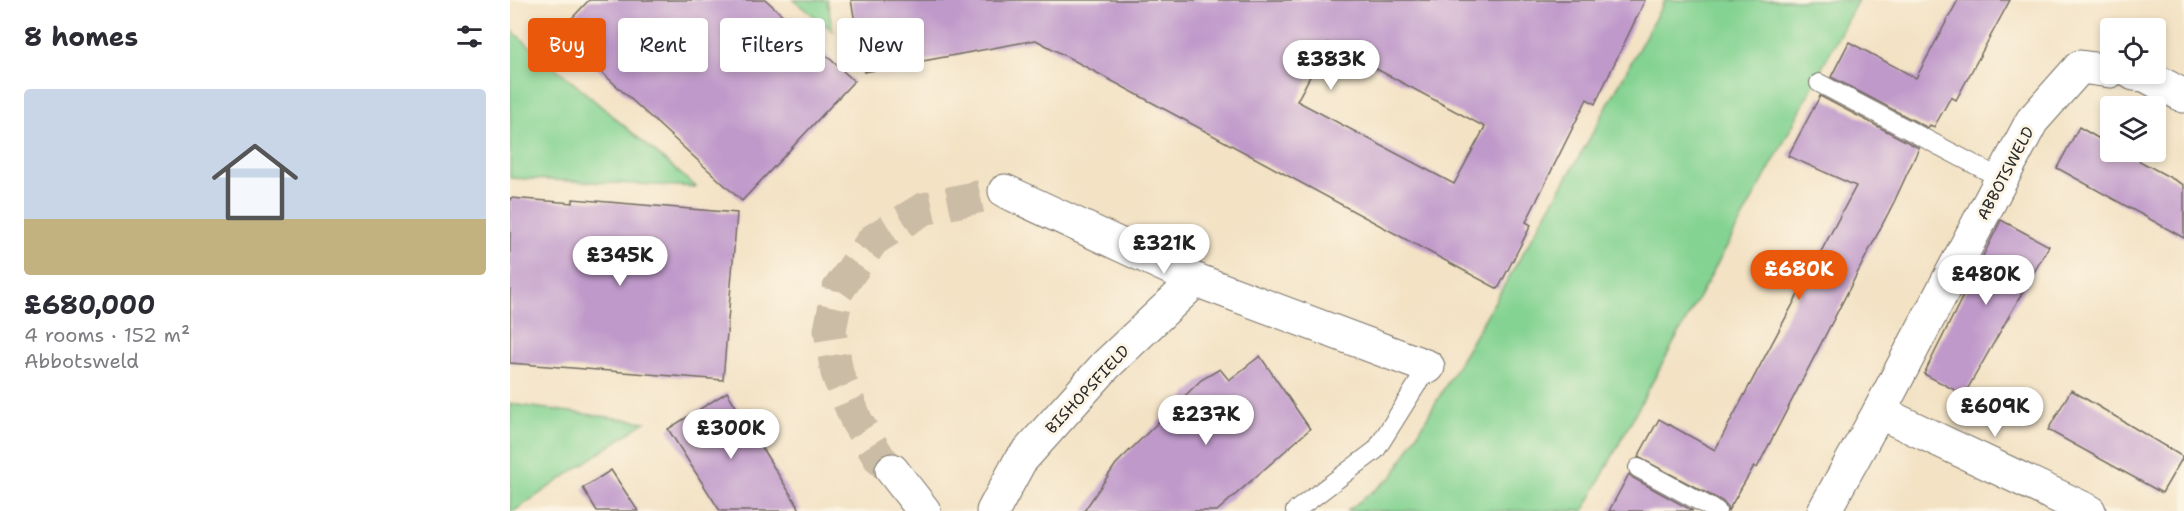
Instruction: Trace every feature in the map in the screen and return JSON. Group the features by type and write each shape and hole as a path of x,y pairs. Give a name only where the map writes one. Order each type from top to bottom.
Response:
{"street":[{"name":"ABBOTSWELD","path":"1824,511 1879,412 2032,121 2080,68 2100,70"},
{"path":"2162,84 2184,96"},
{"path":"1005,191 1196,279 1428,367"},
{"name":"BISHOPSFIELD","path":"993,511 1020,461 1027,453 1106,365 1196,279"},
{"path":"1879,412 2079,509"},
{"path":"892,470 924,511"}],"lane":[{"path":"1819,83 2002,179"},
{"path":"1295,511 1376,450 1428,367"},
{"path":"1638,468 1717,511"}],"green space":[{"path":"794,0 827,0 833,31 825,25 825,18 817,18"},
{"path":"1665,0 1858,0 1584,511 1347,511 1393,476 1586,145"},
{"path":"510,29 528,44 528,72 561,72 696,187 510,178"},
{"path":"510,404 645,422 514,511 510,511"}],"building":[{"path":"589,0 766,0 786,18 720,18 720,72 825,72 825,54 837,65 837,72 844,72 854,81 742,201 601,72 606,72 606,18 572,18"},
{"path":"851,0 1645,0 1595,104 1587,99 1526,222 1531,225 1498,289 1036,40 924,61 924,18 854,18","holes":["1328,43 1485,127 1454,184 1297,101"]},
{"path":"1958,0 2010,0 1956,100 1951,97 1934,127 1930,125 1928,128 1831,77 1849,42 1916,78"},
{"path":"1820,96 1919,148 1894,202 1757,468 1754,466 1728,511 1722,501 1638,457 1659,419 1715,450 1856,186 1788,156"},
{"path":"2079,127 2100,139 2100,162 2141,162 2184,185 2184,238 2057,168"},
{"path":"510,198 573,203 573,199 737,213 723,380 510,363"},
{"path":"2001,220 2049,246 1964,395 1924,374"},
{"path":"1260,356 1310,429 1217,511 1084,511 1116,464 1201,380 1220,369 1229,380"},
{"path":"2071,390 2183,457 2162,493 2048,430"},
{"path":"727,392 801,511 720,511 668,429"},
{"path":"611,470 638,511 597,511 583,488"},
{"path":"1629,474 1633,478 1693,511 1609,511"}],"tunnel":[{"path":"892,470 880,459 857,422 837,373 830,330 838,290 873,240 923,209 1005,191"}]}
